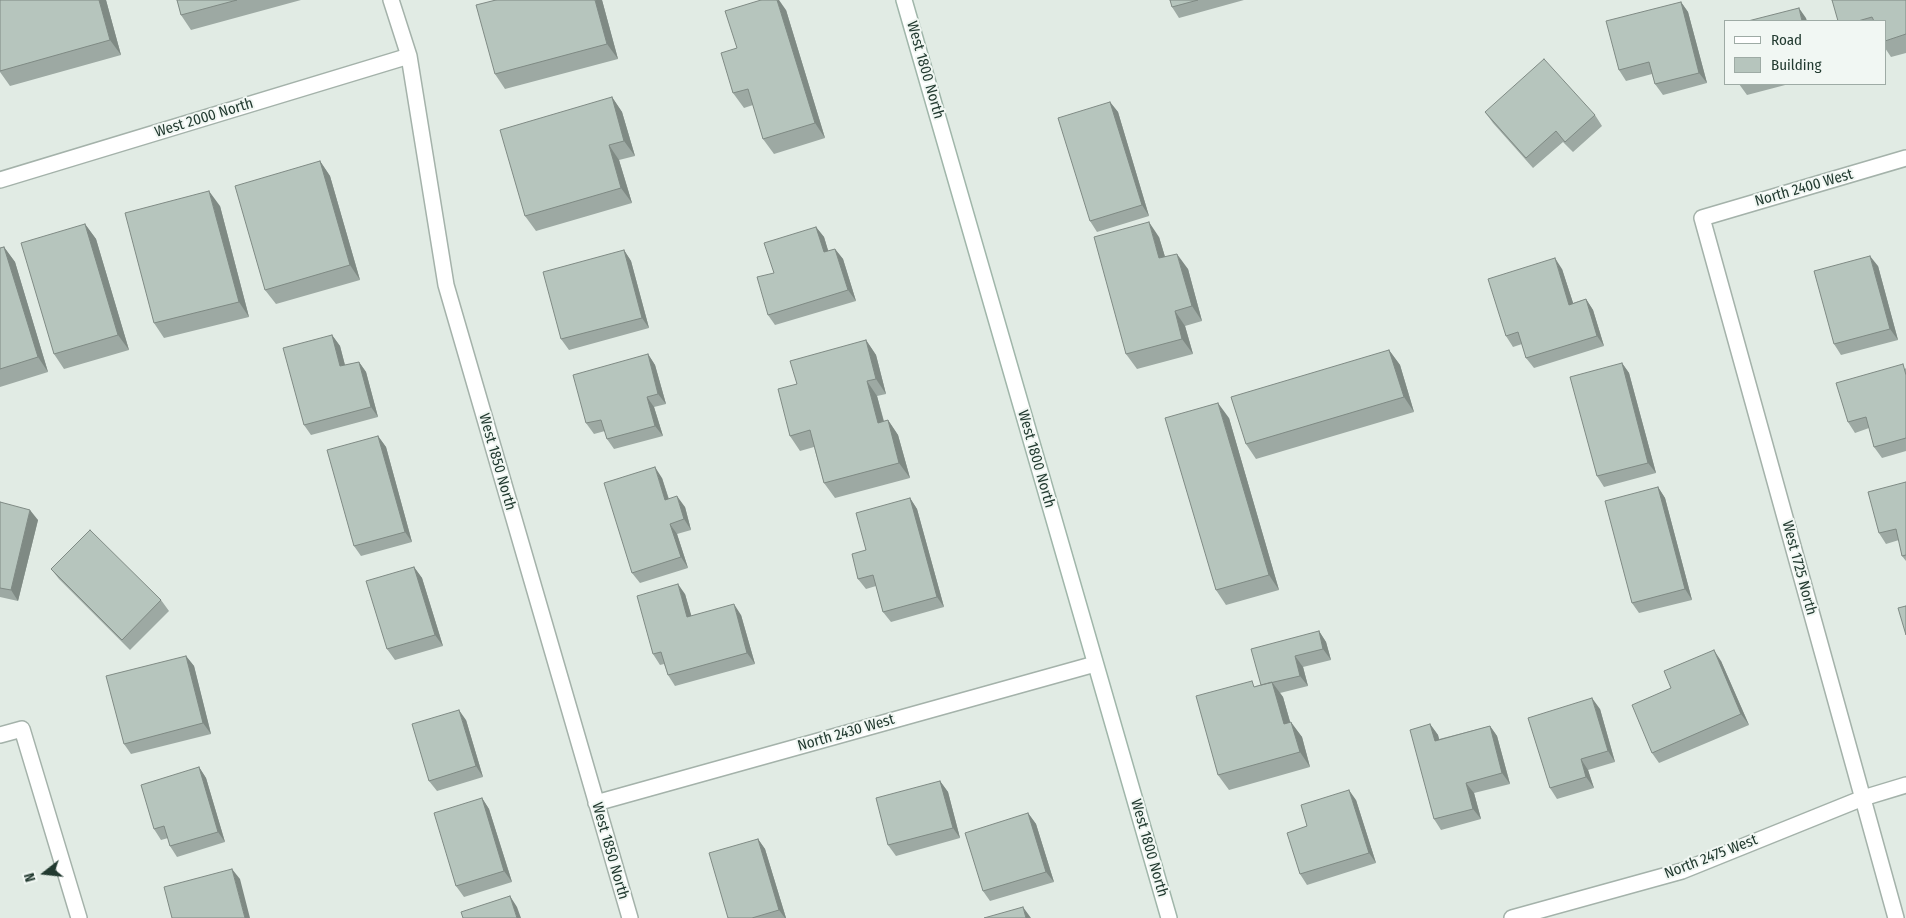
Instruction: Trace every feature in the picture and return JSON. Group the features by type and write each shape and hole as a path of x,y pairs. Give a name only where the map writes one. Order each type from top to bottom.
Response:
{"street":[{"name":"West 1850 North","path":"391,0 409,56 446,285 630,918"},
{"name":"West 1800 North","path":"904,0 1169,918"},
{"name":"West 2000 North","path":"0,180 409,56"},
{"name":"North 2400 West","path":"1702,218 1906,158"},
{"name":"West 1725 North","path":"1702,218 1896,918"},
{"name":"North 2430 West","path":"596,803 1095,664"},
{"path":"0,735 22,729 78,918"},
{"name":"North 2475 West","path":"1512,918 1682,871 1863,798 1906,785"}],"building":[{"path":"0,0 99,0 110,40 0,71"},
{"path":"177,0 237,0 181,15"},
{"path":"496,0 595,0 607,44 495,74 476,5"},
{"path":"761,0 777,0 815,123 763,139 748,89 733,93 721,53 737,48 725,11"},
{"path":"1170,0 1198,0 1172,7"},
{"path":"1832,0 1906,0 1906,34 1886,41 1886,20 1874,20 1872,17 1862,20 1838,20"},
{"path":"1681,2 1699,73 1655,84 1649,62 1619,70 1606,21"},
{"path":"1799,8 1802,20 1752,20"},
{"path":"1544,59 1595,115 1565,142 1556,131 1526,158 1485,112"},
{"path":"612,97 624,141 609,145 621,188 525,216 500,130"},
{"path":"1110,102 1142,205 1090,221 1058,118"},
{"path":"320,161 350,265 265,290 235,186"},
{"path":"209,191 239,302 154,323 125,213"},
{"path":"1149,222 1159,258 1177,254 1192,306 1175,311 1182,339 1126,354 1094,237"},
{"path":"85,224 118,335 54,354 21,243"},
{"path":"816,227 824,252 835,249 848,290 768,315 757,277 774,273 764,243"},
{"path":"4,247 38,357 0,369 0,248"},
{"path":"624,250 642,318 561,339 543,272"},
{"path":"1870,256 1890,329 1834,344 1814,271"},
{"path":"1555,258 1569,305 1586,299 1597,336 1526,358 1518,332 1506,336 1488,279"},
{"path":"332,335 340,366 359,362 371,407 304,425 283,348"},
{"path":"866,340 876,379 867,381 878,423 888,420 899,463 824,483 810,430 790,436 778,389 797,384 790,361"},
{"path":"1389,350 1404,397 1246,444 1231,397"},
{"path":"648,354 658,394 647,397 655,426 607,439 601,420 586,423 573,375"},
{"path":"1622,363 1648,463 1597,476 1570,377"},
{"path":"1903,364 1906,375 1906,438 1874,447 1866,417 1848,422 1836,383"},
{"path":"1218,403 1269,575 1216,590 1165,418"},
{"path":"378,436 405,532 354,546 327,450"},
{"path":"655,467 665,500 677,496 684,519 670,524 681,557 632,573 604,483"},
{"path":"1906,482 1906,555 1902,556 1896,529 1879,533 1868,492"},
{"path":"1658,487 1685,589 1632,603 1605,501"},
{"path":"910,498 937,597 883,612 873,575 858,579 852,554 866,550 856,513"},
{"path":"0,502 30,510 11,590 0,588"},
{"path":"90,530 161,600 122,640 51,569"},
{"path":"414,567 435,635 387,649 366,581"},
{"path":"678,584 687,617 734,604 747,653 668,675 661,652 653,654 637,596"},
{"path":"1906,606 1906,635 1898,608"},
{"path":"1319,631 1323,649 1295,656 1300,676 1261,685 1251,649"},
{"path":"1714,650 1741,714 1652,753 1632,705 1671,688 1664,671"},
{"path":"186,656 203,723 124,744 106,676"},
{"path":"1252,681 1254,687 1272,682 1284,724 1291,722 1300,752 1218,775 1196,696"},
{"path":"1592,698 1608,751 1581,759 1586,777 1550,788 1528,718"},
{"path":"459,710 476,766 429,781 412,724"},
{"path":"1430,724 1435,741 1490,726 1502,773 1466,783 1473,809 1434,819 1410,730"},
{"path":"199,767 218,832 170,846 164,826 154,829 141,785"},
{"path":"940,781 953,828 888,845 876,798"},
{"path":"1349,790 1369,853 1300,874 1287,833 1307,826 1301,805"},
{"path":"482,798 504,871 456,886 434,813"},
{"path":"1028,813 1046,872 983,891 965,833"},
{"path":"758,839 779,910 752,918 728,918 709,853"},
{"path":"232,869 245,918 172,918 164,887"},
{"path":"510,896 517,918 463,918 461,912"},
{"path":"1023,907 1026,918 984,918"}]}
